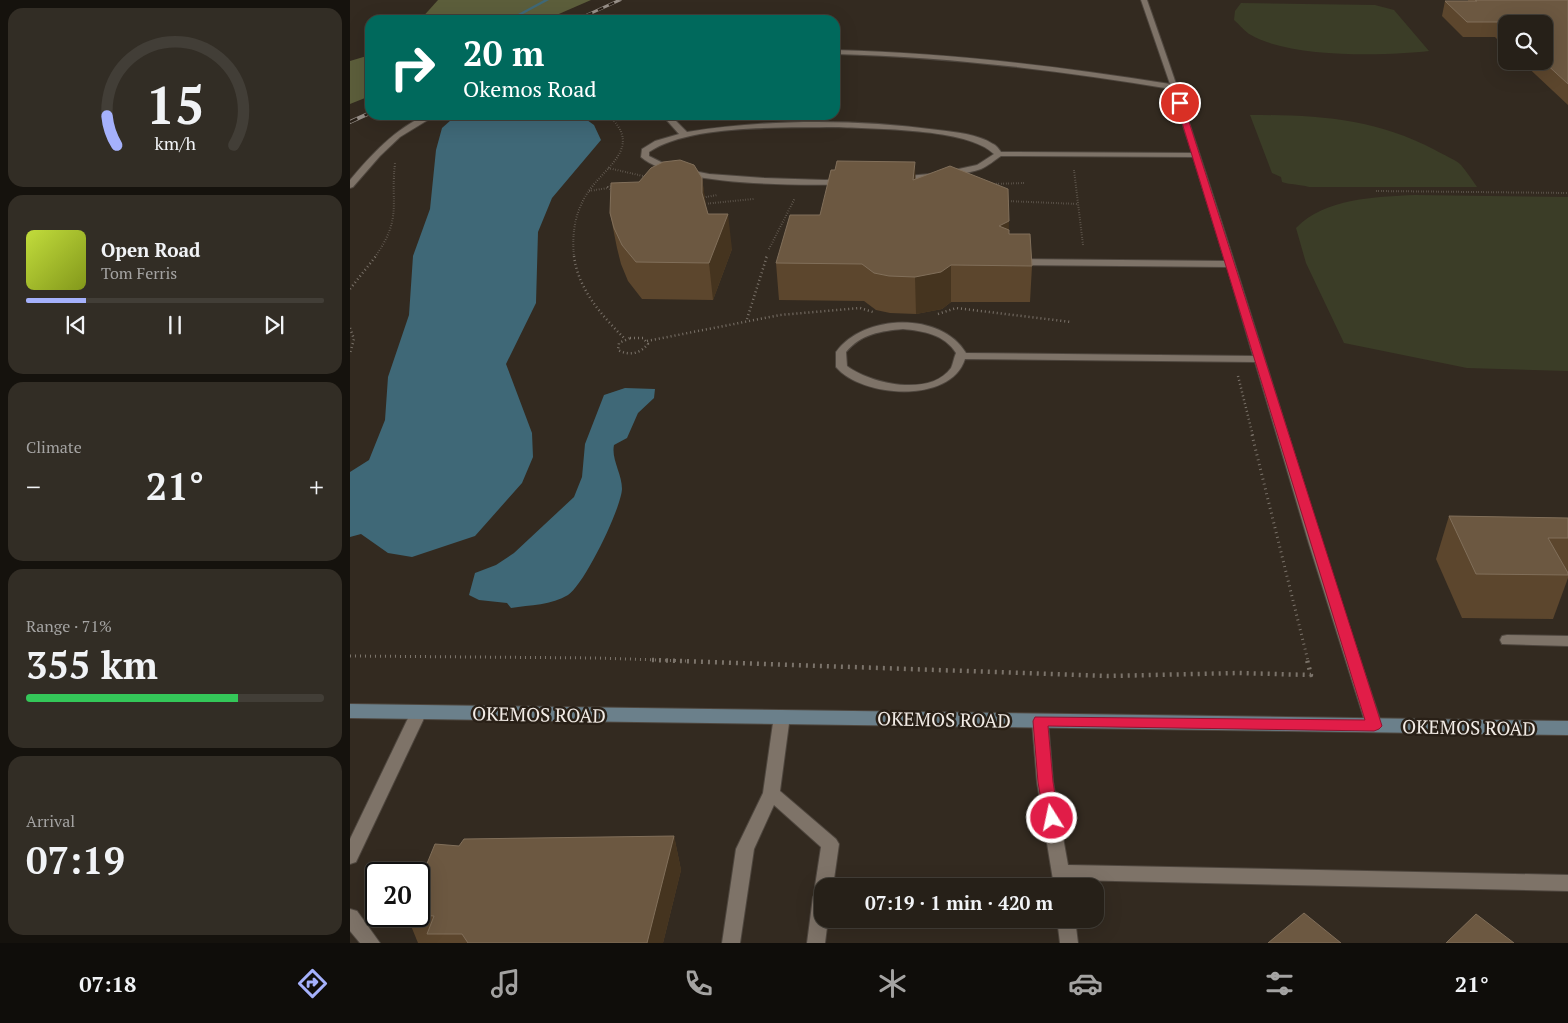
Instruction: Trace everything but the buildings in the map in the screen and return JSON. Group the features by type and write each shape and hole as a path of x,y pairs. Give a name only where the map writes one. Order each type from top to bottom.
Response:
{"main road":[{"name":"OKEMOS ROAD","path":"350,711 1568,728"}],"lane":[{"path":"1144,0 1175,87 1232,264 1374,726"},
{"path":"840,52 912,54 1022,63 1175,87"},
{"path":"350,185 372,159 403,132 423,120"},
{"path":"671,120 685,135"},
{"path":"835,125 897,128 945,133 977,140 995,148 999,154 997,158 982,166 948,174 888,181 826,183 732,179 694,174 666,168 648,161 645,157 646,151 654,144 685,135 785,126 835,125"},
{"path":"999,154 1197,155"},
{"path":"1005,262 1232,264"},
{"path":"903,326 930,330 942,334 958,346 961,356 957,368 940,380 927,385 897,389 876,386 857,380 848,374 840,360 841,352 854,338 876,329 903,326"},
{"path":"961,356 1260,359"},
{"path":"1507,640 1568,641"},
{"path":"350,857 419,712"},
{"path":"731,943 745,849 770,793 782,716"},
{"path":"1040,721 1046,782 1062,878"},
{"path":"770,793 830,844 825,878"},
{"path":"1104,879 1568,883"},
{"path":"350,917 371,943"},
{"path":"816,943 818,928"},
{"path":"1067,928 1069,943"}],"path":[{"path":"612,120 621,130 624,144 615,159 588,191 576,220 573,243 574,263 578,277 587,295 600,313 625,339 643,338 648,344 642,351 622,352 617,347 625,339"},
{"path":"350,289 369,264 391,226 396,203 394,164 399,157"},
{"path":"1073,162 1084,250"},
{"path":"986,186 994,183 1025,183"},
{"path":"608,188 613,184 635,184"},
{"path":"588,191 608,188 620,190 626,185"},
{"path":"769,250 799,190"},
{"path":"1376,191 1568,193"},
{"path":"1004,201 1078,204"},
{"path":"747,319 767,255"},
{"path":"350,328 354,338 350,353"},
{"path":"350,656 617,658 1108,676 1239,673 1311,675 1236,371"}],"green space":[{"path":"438,0 591,0 556,15 424,15"},
{"path":"1241,3 1375,5 1394,10 1429,51 1388,54 1338,54 1289,48 1251,35 1234,20 1235,11"},
{"path":"365,56 365,98 350,104 350,61"},
{"path":"1250,115 1299,116 1345,120 1390,131 1412,139 1456,161 1477,187 1309,187 1282,182 1281,177 1272,173"},
{"path":"1415,195 1568,197 1568,371 1467,368 1344,343 1306,263 1296,228 1321,210 1336,205 1367,198"}],"water":[{"path":"451,120 587,120 594,125 601,140 552,198 538,232 536,303 506,364 532,433 533,457 522,483 475,536 412,557 388,553 361,534 350,537 350,472 369,460 385,420 388,377 409,315 413,256 430,209 436,150 442,128"},
{"path":"625,388 655,389 654,398 638,413 627,438 614,445 614,456 622,483 620,499 601,546 575,588 568,595 555,601 511,608 507,603 479,600 469,595 475,573 496,565 514,553 574,497 582,477 585,444 604,395"}],"waterway":[{"path":"518,15 547,0"}],"railway":[{"path":"587,15 620,0"},
{"path":"350,122 365,115"}],"route":[{"path":"1052,818 1046,782 1040,721 1374,726 1357,676 1232,264 1180,103"}]}
